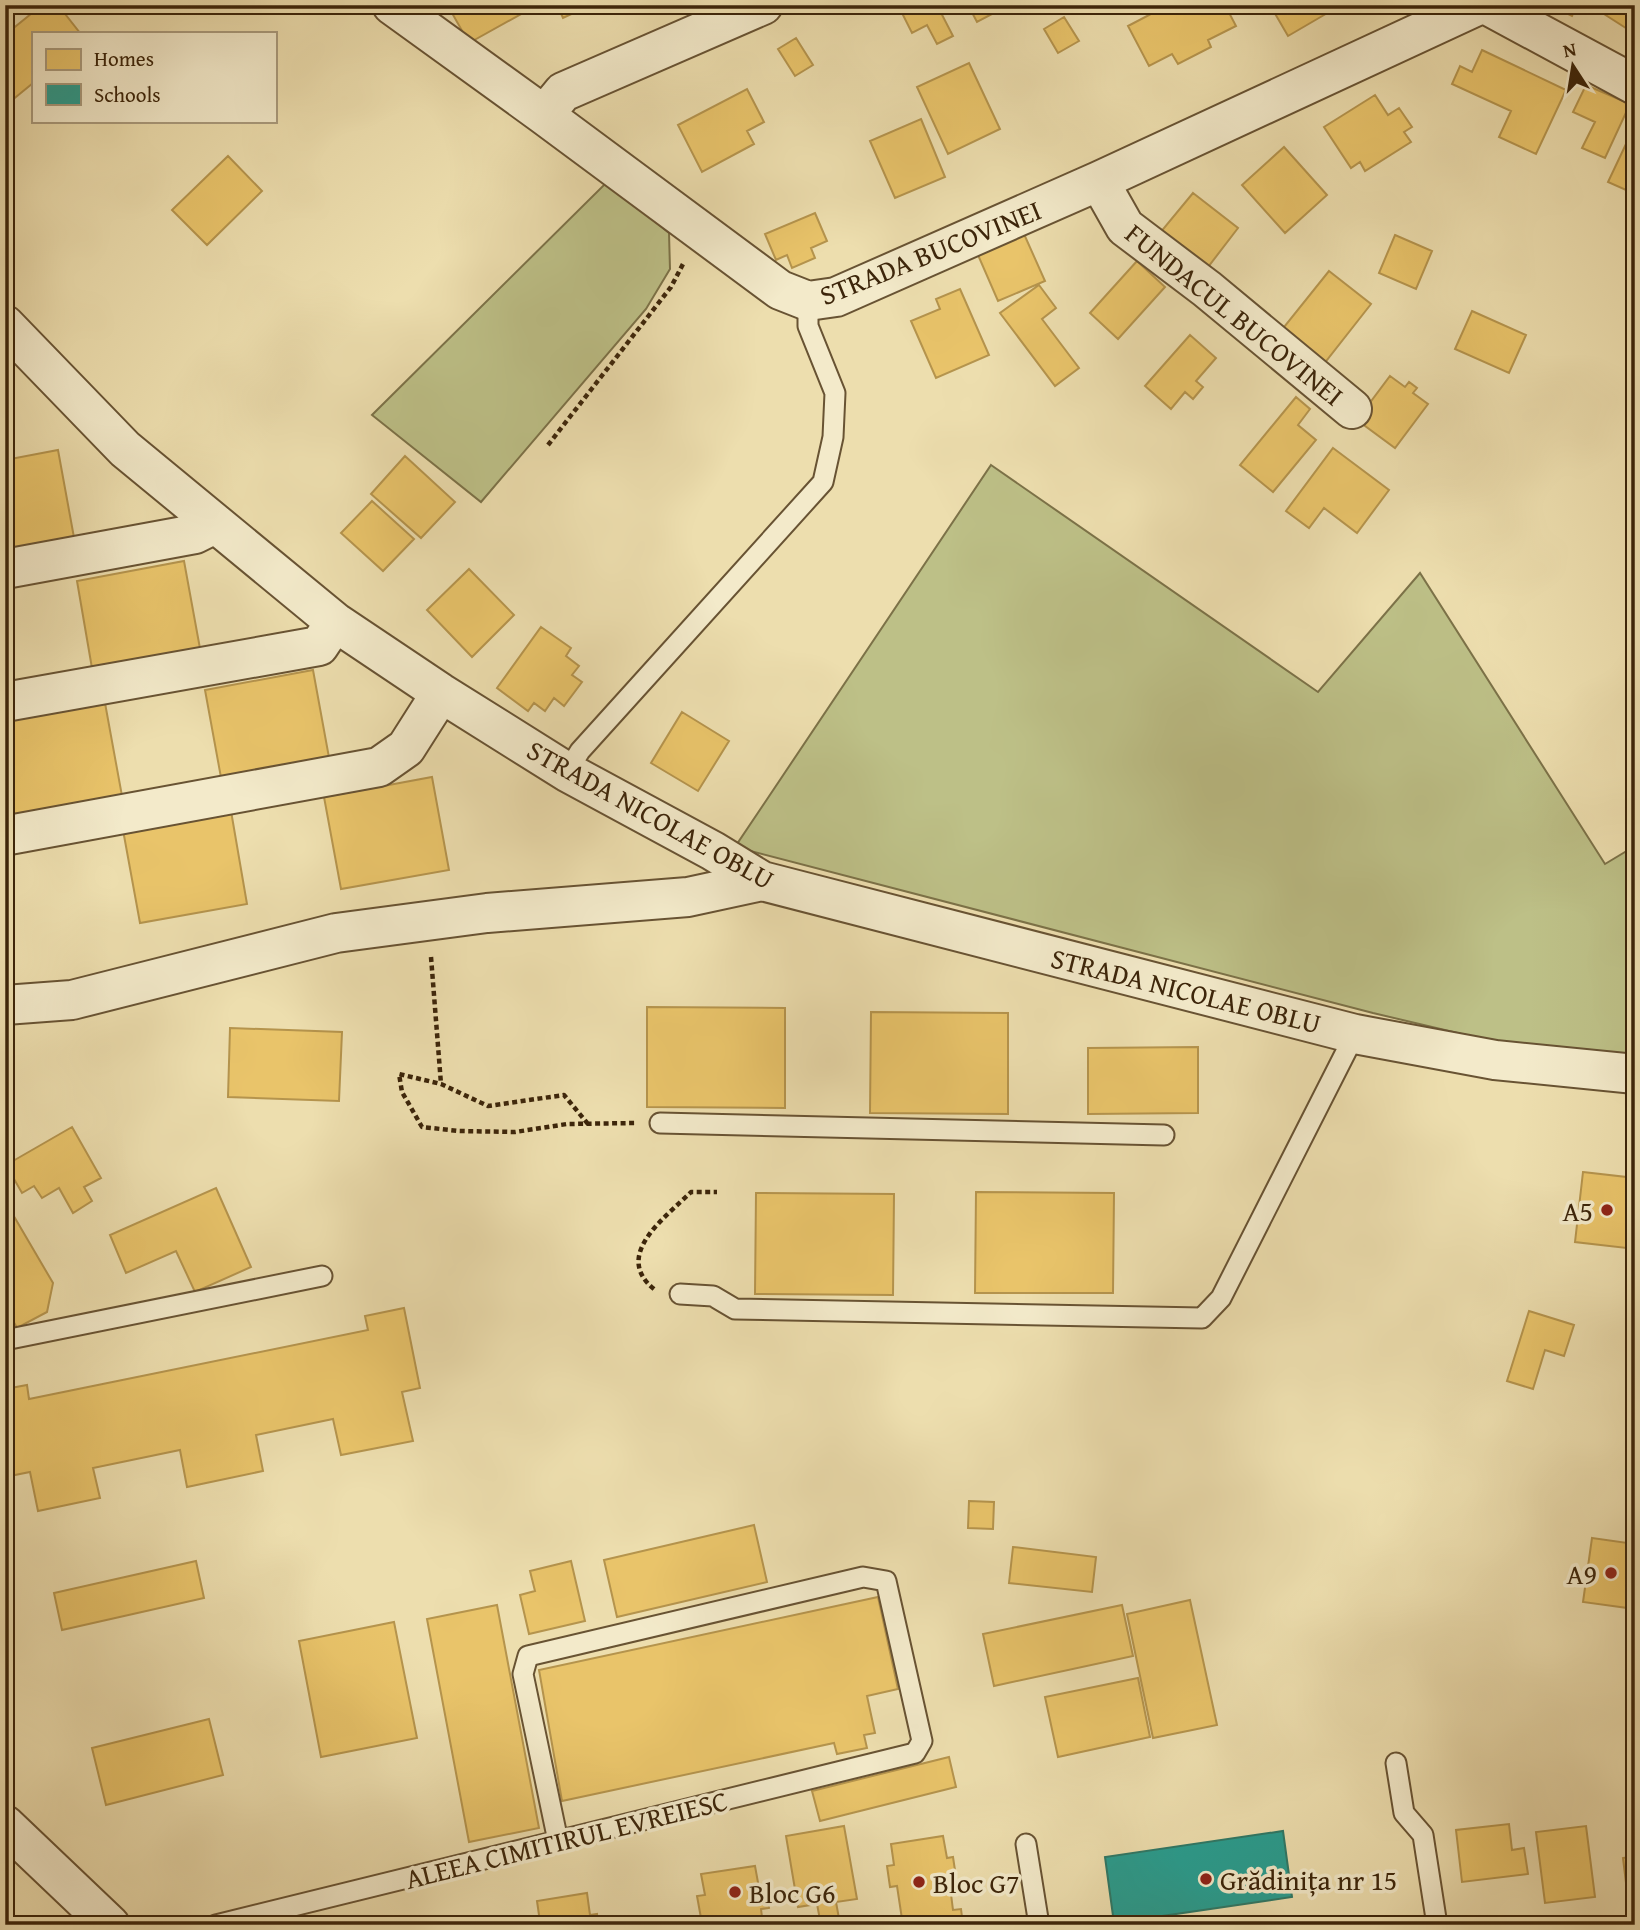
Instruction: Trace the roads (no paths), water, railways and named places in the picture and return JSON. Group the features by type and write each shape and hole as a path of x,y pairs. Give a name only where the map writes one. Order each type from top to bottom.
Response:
{"street":[{"name":"STRADA BUCOVINEI","path":"392,5 544,115 703,236 780,290 808,301 836,297 1100,181 1479,5"},
{"path":"544,115 564,92 705,17 763,5"},
{"path":"1487,5 1635,85"},
{"name":"FUNDACUL BUCOVINEI","path":"1100,181 1125,227 1207,289 1352,409"},
{"name":"STRADA NICOLAE OBLU","path":"5,325 125,449 335,622 440,693 568,772 762,881 1355,1034 1495,1060 1635,1074"},
{"path":"5,569 195,534 215,524"},
{"path":"5,702 319,646 335,622"},
{"path":"5,833 9,835 379,767 406,748 440,693"},
{"path":"7,995 72,1000 336,933 487,913 688,897 762,881"},
{"path":"5,1825 110,1925"}],"lane":[{"path":"568,772 580,751 822,482 833,437 835,393 808,326 808,301"},
{"path":"680,1294 713,1296 735,1309 1202,1318 1221,1298 1355,1034"},
{"path":"660,1123 1164,1135"},
{"path":"5,1340 322,1276"},
{"name":"ALEEA CIMITIRUL EVREIESC","path":"216,1925 558,1841 915,1753 922,1741 886,1581 863,1577 528,1656 523,1674 558,1841"},
{"path":"1396,1763 1404,1813 1423,1835 1437,1925"},
{"path":"1026,1844 1039,1925"}],"place":[{"name":"A5","path":"1607,1210"},
{"name":"A9","path":"1611,1573"},
{"name":"Grădinița nr 15","path":"1206,1879"},
{"name":"Bloc G7","path":"919,1882"},
{"name":"Bloc G6","path":"735,1892"}]}
